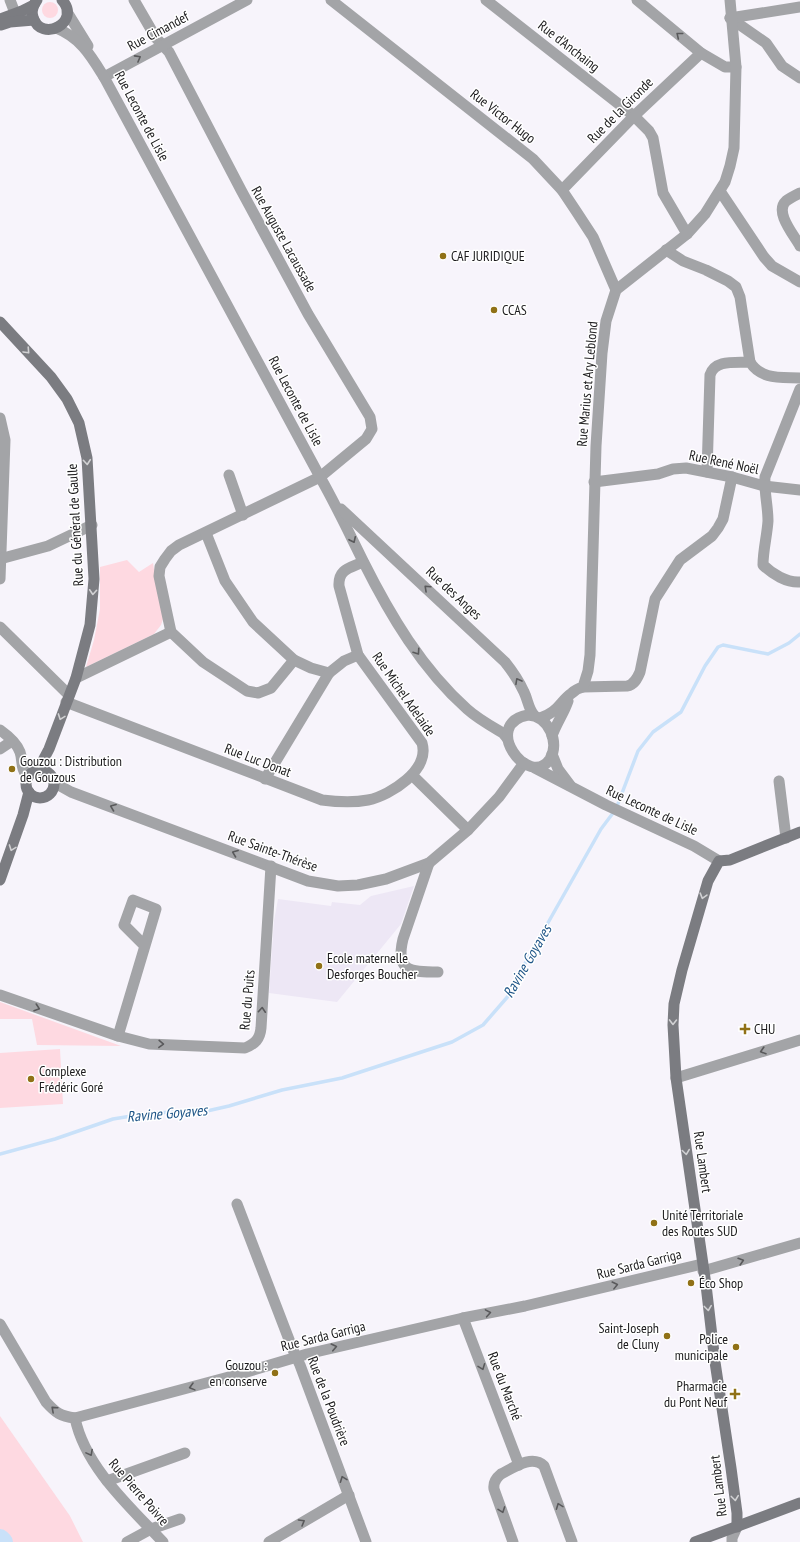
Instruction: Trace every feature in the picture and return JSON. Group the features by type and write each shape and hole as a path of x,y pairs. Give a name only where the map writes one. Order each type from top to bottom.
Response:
{"main road":[{"path":"36,2 33,15 34,20 43,28 48,30 56,28 64,22 67,7 62,0"},
{"path":"0,19 16,13 36,2"},
{"path":"0,26 10,22 34,20"},
{"name":"Rue du Général de Gaulle","path":"0,322 51,377 67,399 79,422 87,458 94,579 90,625 76,678 49,749 38,772"},
{"path":"38,772 53,776 54,787 46,797 32,795 26,784 38,772"},
{"path":"0,880 23,815 32,795"},
{"path":"719,861 730,860 800,832"},
{"name":"Rue Lambert","path":"719,861 708,881 674,1004 673,1032 676,1078 731,1468 737,1527"},
{"path":"695,1542 800,1503"}],"street":[{"path":"10,0 16,13"},
{"name":"Rue Auguste Lacaussade","path":"134,0 156,38 168,52 240,190 308,314 370,417 372,429 366,439 320,477 179,545 171,551 160,567 159,576 171,632"},
{"name":"Rue Cimandef","path":"104,77 247,0"},
{"name":"Rue Victor Hugo","path":"331,0 533,159 562,190 593,237 616,290"},
{"name":"Rue d'Anchaing","path":"486,0 634,116 649,132 653,138 663,193 687,234"},
{"path":"637,0 701,53 725,67 736,67"},
{"path":"616,290 687,234 705,214 720,191 730,166 734,148 736,67 730,18 730,0"},
{"path":"730,18 800,7"},
{"name":"Rue Leconte de Lisle","path":"67,12 88,44 89,53"},
{"path":"730,18 766,43 782,66 800,78"},
{"name":"Rue Leconte de Lisle","path":"56,28 68,33 89,53 104,77 336,505 363,562 388,609 432,674 468,710 503,733 507,738"},
{"name":"Rue de la Gironde","path":"562,190 634,116 701,53"},
{"path":"720,191 764,257 772,266 800,282"},
{"path":"800,193 785,202 782,208 782,215 800,246"},
{"path":"666,250 683,261 728,281 736,288 740,297 750,362 753,368 763,375 800,378"},
{"name":"Rue Marius et Ary Leblond","path":"583,687 588,671 590,655 594,482 602,353 606,321 616,290"},
{"path":"707,472 710,380 712,370 715,366 722,363 750,362"},
{"path":"800,389 795,414 765,477 764,486 768,519 763,553 763,565 770,572 784,579 800,582"},
{"path":"0,418 5,440 0,579"},
{"name":"Rue René Noël","path":"594,482 658,474 679,468 732,477 764,486 800,490"},
{"path":"229,475 243,515"},
{"path":"571,693 564,712 556,725 552,736 552,754 549,760 540,767 535,768 524,763 512,752 507,738 509,728 521,716 547,716 557,709 571,693 583,687 627,686 637,678 640,672 655,599 680,560 712,536 718,528 723,519 732,477"},
{"name":"Rue des Anges","path":"336,505 506,662 525,694 530,710 537,717"},
{"path":"1,559 48,546 92,525"},
{"path":"206,533 225,581 253,622 294,660 311,668 329,673"},
{"name":"Rue Michel Adelaide","path":"363,562 343,571 339,578 339,586 358,655 422,743 424,751"},
{"path":"0,627 68,698"},
{"path":"76,678 171,632 203,662 247,691 258,693 271,688 294,660"},
{"name":"Rue Michel Adelaide","path":"265,779 329,673 344,661 358,655"},
{"name":"Rue Luc Donat","path":"68,698 265,779 322,800 342,802 368,800 386,793 412,775 422,761 424,751"},
{"path":"537,717 547,724 552,736"},
{"path":"0,730 20,751 25,774 38,772"},
{"path":"0,749 12,741"},
{"name":"Rue Leconte de Lisle","path":"552,754 558,769 571,787"},
{"name":"Rue Sainte-Thérèse","path":"54,787 271,866 308,881 338,886 358,885 386,879 429,863 468,830 499,797 524,763"},
{"name":"Rue Leconte de Lisle","path":"535,768 606,805 694,846 719,861"},
{"path":"412,775 468,830"},
{"path":"779,781 786,838"},
{"path":"429,863 400,950 401,961 407,968 414,972 438,972"},
{"name":"Rue du Puits","path":"0,995 118,1036 149,1044 245,1048 252,1045 257,1041 261,1028 271,866"},
{"path":"118,1036 145,946"},
{"path":"676,1078 800,1040"},
{"name":"Rue de la Poudrière","path":"237,1204 297,1357 366,1542"},
{"name":"Rue Sarda Garriga","path":"75,1418 307,1354 463,1318 703,1268 800,1243"},
{"name":"Rue du Marché","path":"463,1318 519,1466"},
{"path":"0,1324 46,1402 55,1412 62,1416 75,1418"},
{"name":"Rue Pierre Poivre","path":"75,1418 80,1436 98,1469 107,1481 163,1542"},
{"path":"107,1481 185,1453"},
{"path":"514,1542 494,1486 497,1478 501,1474 533,1460 544,1466 572,1542"},
{"path":"269,1542 349,1495"},
{"path":"127,1542 151,1530 180,1519"},
{"name":"Rue Lambert","path":"732,1542 732,1538 737,1527"}],"shaded area":[{"path":"50,2 57,7 58,10 53,17 50,18 43,13 42,10 47,3"},
{"path":"127,560 139,572 153,563 157,589 164,616 161,625 154,634 86,667 94,640 100,609 100,567"},
{"name":"Ecole maternelle Desforges Boucher","path":"414,886 401,924 337,1002 269,993 274,921 278,899 331,906 332,902 360,905 371,896"},
{"path":"0,1002 121,1046 37,1045 32,1019 0,1019"},
{"name":"Complexe Frédéric Goré","path":"60,1049 63,1104 0,1108 0,1053"},
{"path":"0,1416 70,1516 83,1542 0,1542"}],"waterway":[{"name":"Ravine Goyaves","path":"0,1154 55,1139 113,1119 150,1113 207,1111 282,1090 342,1078 452,1042 483,1025 510,994 523,967 601,829 616,809 638,751 653,732 681,712 705,666 718,647 723,645 768,654 789,643 800,634"},
{"path":"0,1539 3,1542"}],"place":[{"name":"CAF JURIDIQUE","path":"443,256"},
{"name":"CCAS","path":"494,310"},
{"name":"Gouzou : Distribution de Gouzous","path":"12,769"},
{"name":"Ecole maternelle Desforges Boucher","path":"319,966"},
{"name":"CHU","path":"745,1029"},
{"name":"Complexe Frédéric Goré","path":"31,1079"},
{"name":"Unité Territoriale des Routes SUD","path":"654,1223"},
{"name":"Éco Shop","path":"691,1283"},
{"name":"Saint-Joseph de Cluny","path":"667,1336"},
{"name":"Police municipale","path":"736,1347"},
{"name":"Gouzou : en conserve","path":"275,1373"},
{"name":"Pharmacie du Pont Neuf","path":"735,1394"}]}
